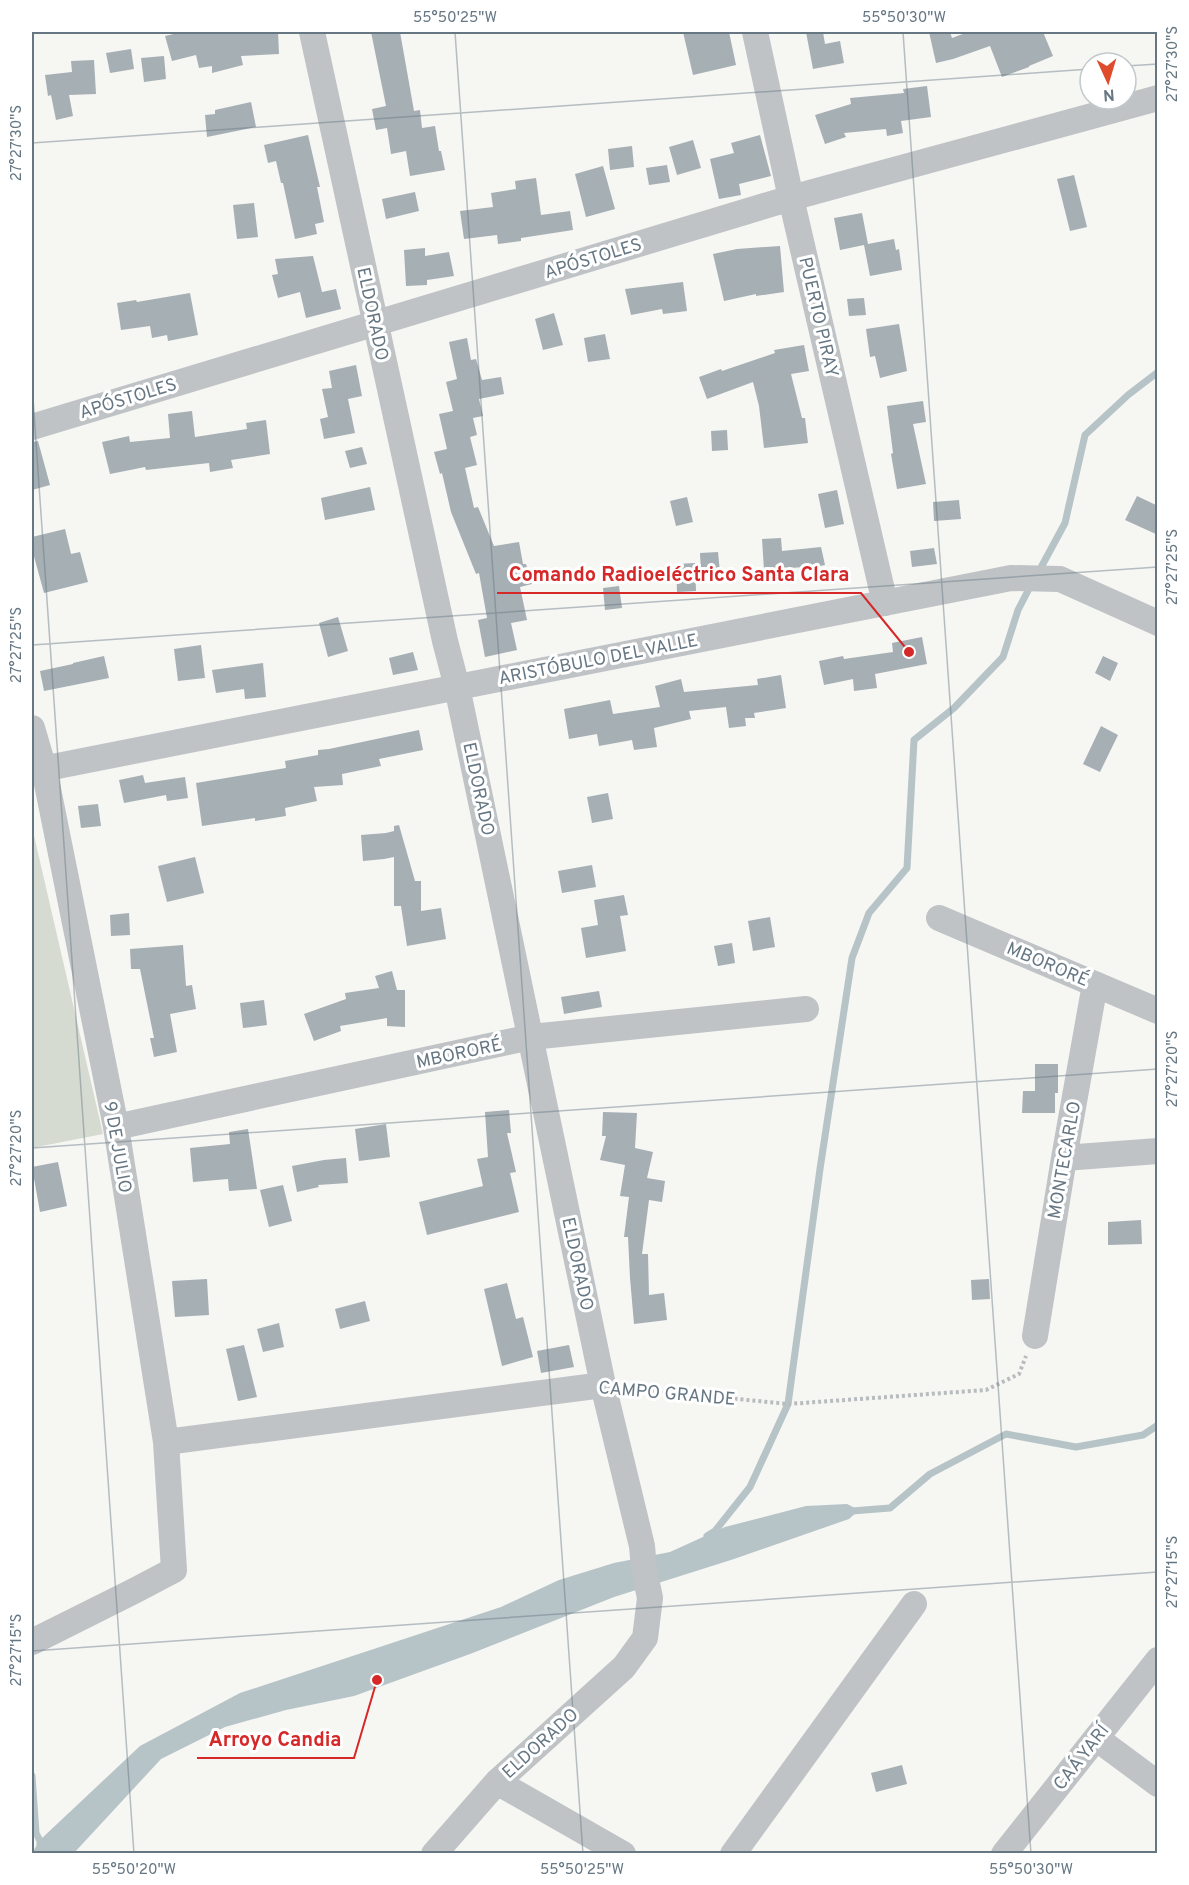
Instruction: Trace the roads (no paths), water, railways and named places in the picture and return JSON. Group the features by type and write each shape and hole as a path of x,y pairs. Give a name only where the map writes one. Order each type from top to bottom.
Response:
{"street":[{"name":"ELDORADO","path":"312,32 457,687 603,1385 642,1546 650,1598 645,1638 624,1667 497,1782 434,1854"},
{"name":"PUERTO PIRAY","path":"755,32 885,603"},
{"name":"APÓSTOLES","path":"32,427 791,198 1158,98"},
{"name":"ARISTÓBULO DEL VALLE","path":"38,770 1011,578 1060,579 1158,623"},
{"name":"9 DE JULIO","path":"32,728 38,770 116,1127 166,1442 174,1570 32,1642"},
{"name":"MBORORÉ","path":"939,918 1158,1011"},
{"name":"MONTECARLO","path":"1035,1336 1095,984"},
{"name":"MBORORÉ","path":"116,1127 531,1037 806,1009"},
{"path":"1064,1158 1158,1151"},
{"name":"CAMPO GRANDE","path":"166,1442 603,1385"},
{"path":"733,1854 914,1604"},
{"name":"CAÁ YARÍ","path":"1004,1854 1158,1660"},
{"path":"1096,1738 1158,1784"},
{"path":"497,1782 623,1854"}],"waterway":[{"path":"1038,573 1065,523 1085,435 1128,395 1158,372"},
{"path":"707,1536 715,1531 750,1487 788,1404 852,958 869,913 907,868 914,740 954,708 1003,657 1018,610 1032,583"},
{"path":"852,1511 890,1508 930,1474 1006,1434 1076,1447 1143,1435 1158,1425"},
{"path":"32,1776 36,1833 40,1841 40,1854"}],"place":[{"name":"Comando Radioeléctrico Santa Clara","path":"909,652"},
{"name":"Arroyo Candia","path":"377,1680"}]}
